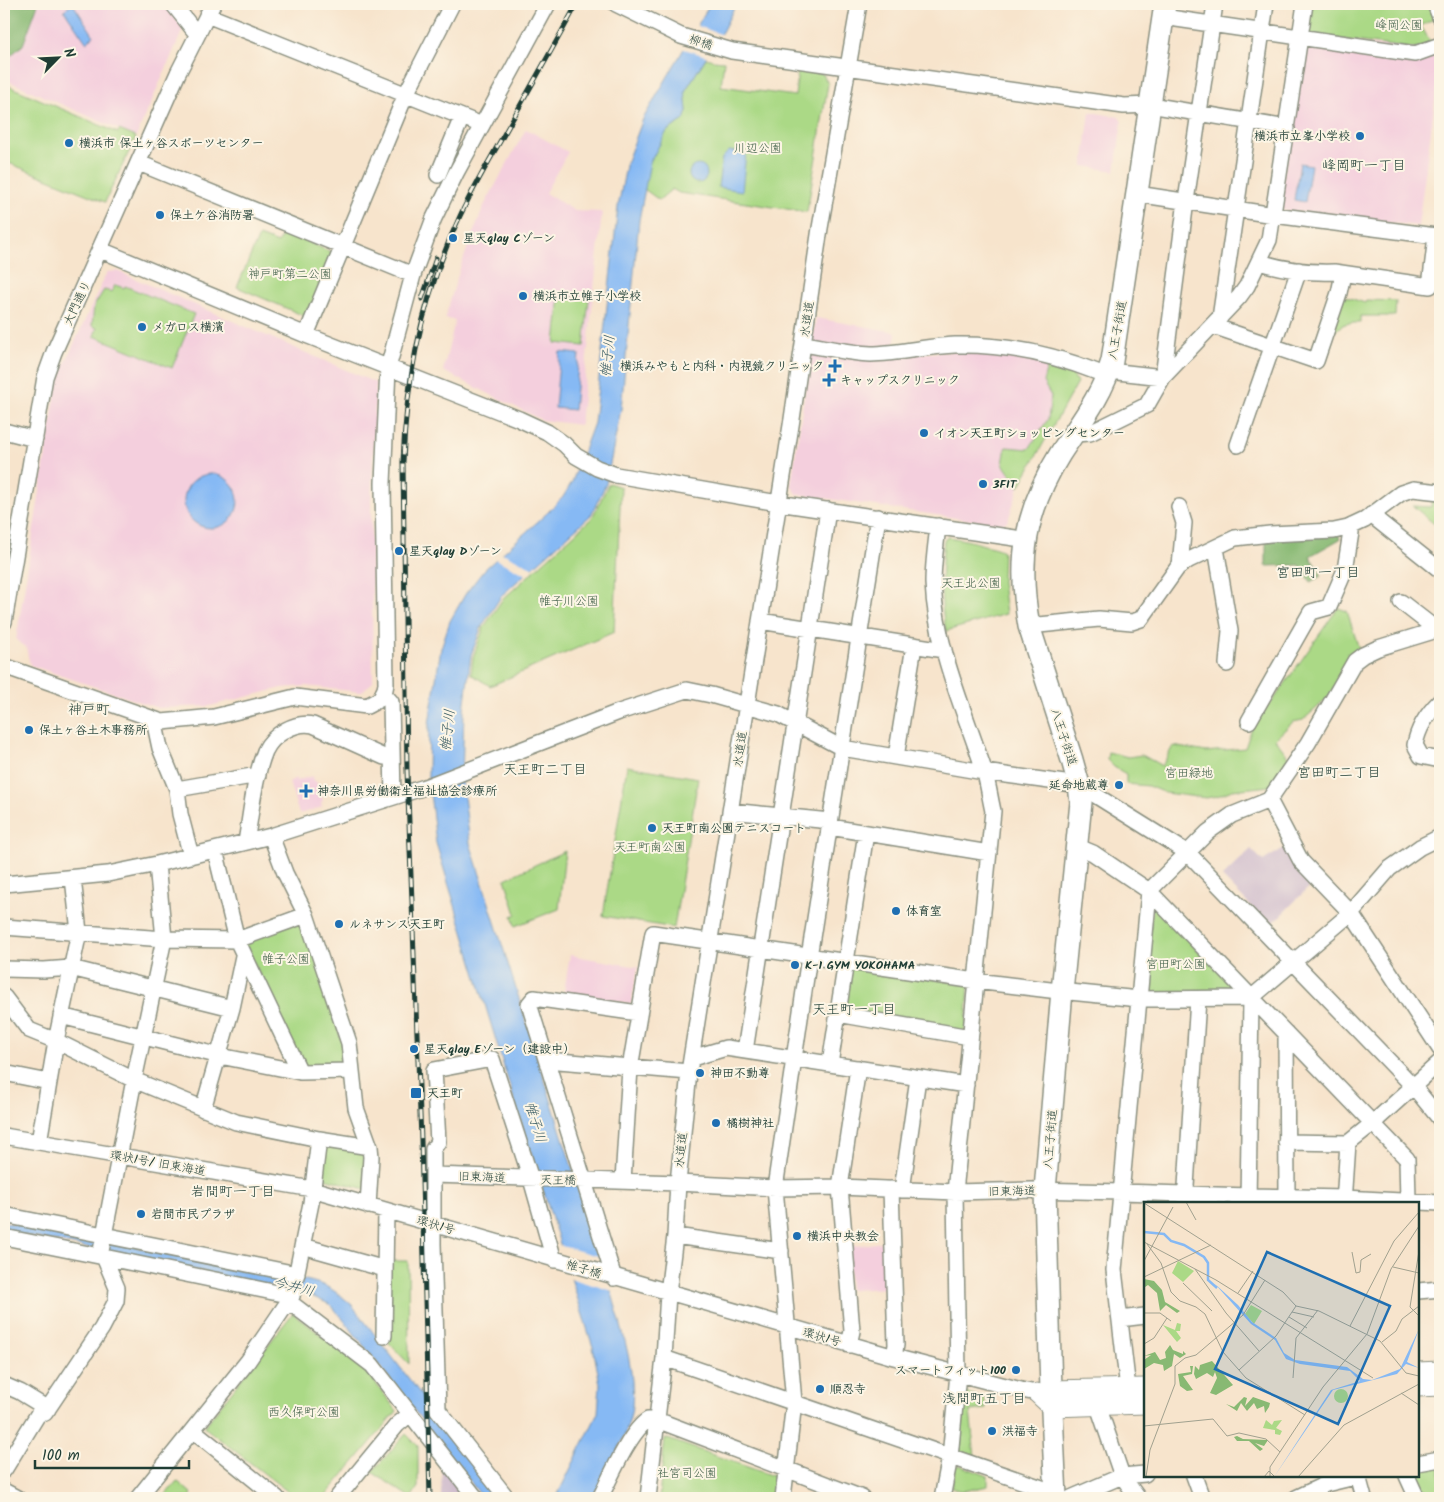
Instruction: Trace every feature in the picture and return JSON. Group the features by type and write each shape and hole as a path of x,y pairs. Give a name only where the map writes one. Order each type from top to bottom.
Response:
{"highway":[{"name":"八王子街道","path":"1047,1495 1047,1397 1039,1190 1056,991 1069,800 1072,784 1029,626 1025,606 1024,573 1028,528 1033,506 1044,482 1096,401 1103,371 1105,344 1160,8"},
{"name":"八王子街道","path":"1056,991 1076,846 1080,802 1061,764 1018,621 1014,604 1013,563 1015,538 1020,511 1037,473 1103,371 1117,338 1137,194 1144,105"}],"main road":[{"path":"1419,1372 1440,1371"},
{"path":"1419,1387 1440,1386"},
{"name":"環状1号","path":"1047,1397 1136,1389"},
{"name":"環状1号","path":"1047,1397 1098,1406 1144,1404"}],"street":[{"path":"173,4 197,34"},
{"path":"306,335 406,94 452,4"},
{"path":"4,666 162,722 214,717 295,697 366,706 380,699 386,684 383,483 388,368 413,275 434,218 456,173 548,4"},
{"name":"柳橋","path":"616,4 681,36 720,48 1124,106 1144,105 1287,128"},
{"name":"水道道","path":"648,1498 664,1358 678,1183 691,1065 820,228 859,4"},
{"path":"1163,377 1186,201 1215,4"},
{"path":"1216,322 1236,209 1266,4"},
{"path":"1074,434 1090,433 1147,405 1163,377 1240,297 1247,286 1269,240 1305,4"},
{"path":"1435,4 1440,17"},
{"path":"1160,8 1212,25 1414,54 1440,44"},
{"path":"210,9 482,125"},
{"name":"大門通り","path":"4,622 17,554 45,377 54,352 210,9"},
{"path":"438,175 462,117"},
{"path":"139,163 413,275"},
{"path":"1137,194 1274,215 1438,235 1430,286 1334,272 1277,267 1259,262"},
{"path":"100,250 547,432 564,444 576,456 597,468 616,475 778,503 1015,538"},
{"path":"1238,445 1299,270"},
{"path":"1216,322 1272,346 1316,361 1339,293 1343,274"},
{"path":"803,344 871,354 954,345 1013,348 1103,371 1163,377"},
{"path":"4,431 35,439"},
{"path":"1029,626 1099,619 1132,622 1141,619 1180,566 1235,538 1270,534 1334,531 1352,526 1401,493 1413,489 1440,492"},
{"path":"1179,507 1184,523 1180,566"},
{"path":"745,1051 828,510"},
{"path":"1371,515 1440,570"},
{"path":"783,1498 794,1402 775,1188 878,517"},
{"path":"938,526 934,583 938,623 944,650 984,772 993,811 955,1192 958,1374 950,1457 942,1498"},
{"path":"1296,615 1329,608 1345,570 1352,526"},
{"path":"1216,548 1230,631 1228,664"},
{"path":"1402,602 1439,630"},
{"path":"1249,721 1311,612"},
{"path":"760,621 944,650"},
{"path":"1136,1389 1120,1319 1114,1270 1149,891 1208,832 1232,815 1269,800 1308,743 1355,661 1363,654 1378,648 1439,630"},
{"path":"896,757 914,646"},
{"path":"4,884 108,874 271,836 425,787 619,712 686,690 778,714 842,748 984,772 1072,784 1188,853 1414,1087 1440,1118"},
{"path":"383,693 391,702 392,797"},
{"path":"1440,701 1426,716 1415,746 1421,756 1440,760"},
{"path":"154,720 160,748 177,789 180,814 191,856"},
{"path":"246,842 258,775 266,749 278,736 292,726 306,723 335,734 384,757 392,757"},
{"path":"177,789 258,775"},
{"path":"1269,800 1302,861 1351,913 1440,1049"},
{"path":"731,811 781,815 866,833 988,853"},
{"path":"830,1064 866,833"},
{"path":"271,836 285,873 306,915 348,1043 356,1108 370,1147 371,1170 368,1206"},
{"path":"623,1181 630,1068 653,933 809,957 1056,991 1139,999 1251,998 1351,913 1389,869 1420,847 1440,837"},
{"path":"1076,846 1084,848 1149,891 1407,1159 1399,1202"},
{"path":"215,850 237,940 243,956 300,1072"},
{"path":"4,1470 40,1411 45,1413 48,1409 102,1328 116,1301 117,1288 102,1257 104,1235 164,939 157,864"},
{"path":"39,1142 56,1041 79,932 73,878"},
{"path":"4,927 164,939 237,940 306,915"},
{"path":"203,1109 220,1056 243,956"},
{"path":"4,969 44,970 72,968 232,1008"},
{"path":"4,997 29,1030 56,1041 134,1080 203,1109 236,1122 370,1147"},
{"path":"611,1277 585,1180 530,1004 534,998 638,1014"},
{"path":"1248,1200 1251,998"},
{"path":"1185,1199 1198,999"},
{"path":"838,1014 970,1037"},
{"path":"61,1016 220,1056 300,1072 352,1071"},
{"path":"1286,1033 1287,1197"},
{"path":"547,1060 630,1068 691,1065 726,1048 966,1085"},
{"path":"507,1498 438,1410 433,1149 438,1142 434,1070 492,1059 557,1260"},
{"path":"1286,1142 1348,1143 1414,1087 1440,1062"},
{"path":"849,1344 852,1331 840,1187 858,1068"},
{"path":"4,1073 49,1082"},
{"path":"894,1358 896,1345 896,1189 918,1078"},
{"name":"環状1号/ 旧東海道","path":"4,1136 312,1190"},
{"path":"138,1498 248,1361 290,1298 303,1246 319,1139"},
{"path":"1344,1200 1348,1143"},
{"name":"旧東海道","path":"434,1175 531,1179"},
{"name":"天王橋","path":"531,1179 585,1180"},
{"name":"旧東海道","path":"585,1180 775,1188 840,1187 955,1192 1039,1190 1121,1192 1185,1199 1248,1200 1287,1197 1399,1202"},
{"name":"環状1号","path":"312,1190 557,1260"},
{"name":"旧東海道","path":"1419,1202 1440,1203"},
{"path":"384,1336 386,1211"},
{"path":"4,1215 297,1274"},
{"path":"675,1236 781,1251"},
{"path":"4,1237 290,1298 372,1365 476,1498"},
{"path":"303,1246 385,1269"},
{"name":"帷子橋","path":"557,1260 611,1277"},
{"name":"環状1号","path":"611,1277 894,1358 1047,1397"},
{"path":"1419,1291 1440,1289"},
{"path":"1120,1319 1144,1316"},
{"path":"664,1358 950,1457 1047,1495"},
{"path":"4,1385 20,1392 48,1409"},
{"path":"1098,1406 1122,1476 1138,1498"},
{"path":"337,1498 397,1425 410,1414"},
{"path":"600,1498 628,1445 641,1424 648,1420 656,1420 862,1498"},
{"path":"193,1430 277,1498"},
{"path":"1419,1463 1440,1459"},
{"path":"1071,1498 1122,1476 1144,1474"},
{"path":"1194,1477 1202,1498"},
{"path":"1296,1498 1310,1482 1326,1484 1354,1477"},
{"path":"1358,1477 1364,1498"},
{"path":"1407,1477 1417,1498"},
{"path":"4,1491 17,1498"}],"shaded area":[{"path":"38,4 165,4 183,27 136,137 4,79 4,61 23,45"},
{"name":"横浜市立峯小学校","path":"1302,43 1440,48 1440,64 1418,226 1279,208"},
{"path":"1090,112 1119,117 1122,122 1115,171 1083,166"},
{"name":"横浜市立帷子小学校","path":"526,129 568,152 545,193 575,211 602,212 580,425 542,420 443,371 455,321 445,318 460,268 484,206"},
{"path":"117,271 376,383 371,502 373,682 361,692 306,686 282,688 210,706 158,708 30,665 26,647 16,640 58,379 107,272"},
{"name":"イオン天王町ショッピングセンター","path":"816,318 896,332 893,355 986,350 1070,368 1077,383 1019,487 1008,520 1002,525 797,494 791,485"},
{"name":"神奈川県労働衛生福祉協会診療所","path":"312,776 314,781 316,781 323,801 321,802 322,807 299,814 289,782 296,778 296,781"},
{"path":"1284,848 1315,881 1270,926 1222,877 1251,849 1263,861"},
{"path":"570,955 638,967 631,1004 564,992"},
{"path":"889,1241 890,1288 850,1290 848,1247"},
{"path":"442,1460 472,1498 441,1498"}],"green space":[{"path":"4,4 38,4 23,45 4,61"},
{"name":"峰岡公園","path":"1308,4 1433,4 1437,17 1421,26 1431,43 1416,49 1307,35"},
{"name":"川辺公園","path":"706,58 724,61 721,86 795,96 798,70 823,74 828,84 807,212 679,193 672,189 659,200 644,189 650,162 667,131 684,120 687,111 685,91"},
{"name":"横浜市 保土ヶ谷スポーツセンター","path":"4,84 118,133 119,130 136,137 105,202 4,161"},
{"name":"神戸町第二公園","path":"284,232 336,254 309,318 237,287 259,236 278,243"},
{"name":"メガロス横濱","path":"115,285 124,288 125,286 194,314 172,368 94,336 97,328 92,326 94,306 104,290 112,292"},
{"path":"560,296 589,299 584,346 555,343"},
{"path":"1344,296 1365,303 1366,300 1396,301 1395,316 1360,316 1360,323 1346,324 1335,331 1331,330"},
{"path":"1048,363 1070,368 1077,383 1019,487 1003,464 1006,447 1029,449 1048,419 1051,396 1043,382"},
{"name":"帷子川公園","path":"609,483 621,487 614,632 490,686 471,674 473,657 484,627 502,600 592,518"},
{"path":"1432,495 1440,497 1439,528 1413,506 1431,507"},
{"path":"1338,533 1340,539 1310,556 1322,576 1311,582 1300,565 1266,566 1266,537"},
{"name":"天王北公園","path":"948,537 975,542 1003,551 1002,582 1006,614 946,631 942,608 941,575 944,540"},
{"name":"宮田緑地","path":"1338,608 1347,611 1359,649 1327,699 1303,720 1293,722 1275,739 1290,759 1270,786 1232,790 1206,798 1165,793 1148,786 1126,784 1126,774 1107,760 1108,752 1128,757 1142,755 1162,766 1173,746 1206,752 1245,748 1255,719 1272,702"},
{"name":"天王町南公園","path":"627,766 698,778 674,928 603,916"},
{"path":"565,851 559,909 515,926 512,916 516,914 505,879"},
{"name":"宮田町公園","path":"1152,904 1244,995 1152,993 1147,987"},
{"name":"帷子公園","path":"305,918 350,1070 305,1069 244,942"},
{"path":"847,966 969,985 966,1028 962,1033 844,1012"},
{"path":"324,1145 367,1151 366,1189 320,1177"},
{"path":"389,1261 408,1261 409,1364 389,1343"},
{"name":"西久保町公園","path":"293,1313 367,1372 397,1411 324,1498 296,1498 204,1427"},
{"path":"967,1393 984,1398 986,1409 970,1411 975,1458 962,1454 960,1451 964,1395"},
{"path":"406,1434 418,1446 418,1487 411,1498 372,1472"},
{"name":"社宮司公園","path":"665,1438 773,1476 772,1498 659,1498"},
{"path":"959,1465 988,1476 988,1486 963,1491 951,1488 956,1467"},
{"path":"1440,1465 1440,1498 1421,1498 1411,1477 1419,1477 1419,1470"},
{"path":"177,1481 192,1494 189,1498 163,1498"}],"water":[{"path":"73,4 94,36 86,42 64,10"},
{"name":"帷子川","path":"710,4 736,4 723,30 685,91 687,111 684,120 667,131 650,162 639,220 621,409 606,484 591,515 502,595 482,626 471,655 464,710 462,781 470,843 613,1297 629,1358 633,1389 627,1428 592,1498 556,1498 598,1413 600,1384 593,1347 511,1090 436,843 428,776 429,724 441,648 450,621 466,593 484,570 563,497 572,482 594,423 618,207 627,161 643,119"},
{"path":"729,151 746,153 742,191 718,187 722,158"},
{"path":"1300,163 1311,165 1305,202 1294,200"},
{"path":"694,165 702,165 707,170 705,181 694,183 689,178 689,170"},
{"path":"560,352 579,354 574,410 555,408"},
{"path":"206,474 216,474 226,478 234,486 238,501 234,516 226,524 216,528 206,528 196,524 188,516 184,506 184,496 188,486 196,478"},
{"name":"今井川","path":"4,1222 305,1280 330,1289 352,1305 501,1498 483,1498 331,1305 303,1292 4,1231"}],"pier":[{"path":"695,25 723,35 709,57 681,48"},
{"path":"500,552 534,568 527,575 493,558"},
{"path":"558,1245 602,1257 613,1291 569,1278"}],"railway":[{"path":"430,1498 421,1140 407,770 403,462 408,399 419,336 436,275 447,245 477,183 577,4"},
{"path":"422,299 436,258"}],"place":[{"name":"横浜市立峯小学校","path":"1360,136"},
{"name":"横浜市 保土ヶ谷スポーツセンター","path":"69,143"},
{"name":"保土ケ谷消防署","path":"160,215"},
{"name":"星天qlay Cゾーン","path":"453,238"},
{"name":"横浜市立帷子小学校","path":"523,296"},
{"name":"メガロス横濱","path":"142,327"},
{"name":"横浜みやもと内科・内視鏡クリニック","path":"835,366"},
{"name":"キャップスクリニック","path":"829,380"},
{"name":"イオン天王町ショッピングセンター","path":"924,433"},
{"name":"3FIT","path":"983,484"},
{"name":"星天qlay Dゾーン","path":"399,551"},
{"name":"保土ヶ谷土木事務所","path":"29,730"},
{"name":"延命地蔵尊","path":"1119,785"},
{"name":"神奈川県労働衛生福祉協会診療所","path":"306,791"},
{"name":"天王町南公園テニスコート","path":"652,828"},
{"name":"体育室","path":"896,911"},
{"name":"ルネサンス天王町","path":"339,924"},
{"name":"K-1 GYM YOKOHAMA","path":"795,965"},
{"name":"星天qlay Eゾーン（建設中）","path":"414,1049"},
{"name":"神田不動尊","path":"700,1073"},
{"name":"天王町","path":"416,1093"},
{"name":"橘樹神社","path":"716,1123"},
{"name":"岩間市民プラザ","path":"141,1214"},
{"name":"横浜中央教会","path":"797,1236"},
{"name":"スマートフィット100","path":"1016,1370"},
{"name":"順忍寺","path":"820,1389"},
{"name":"洪福寺","path":"992,1431"}],"district":[{"name":"峰岡町一丁目","path":"1364,165"},
{"name":"宮田町一丁目","path":"1318,572"},
{"name":"神戸町","path":"89,709"},
{"name":"天王町二丁目","path":"545,769"},
{"name":"宮田町二丁目","path":"1339,772"},
{"name":"天王町一丁目","path":"854,1009"},
{"name":"岩間町一丁目","path":"233,1191"},
{"name":"浅間町五丁目","path":"984,1398"}]}
